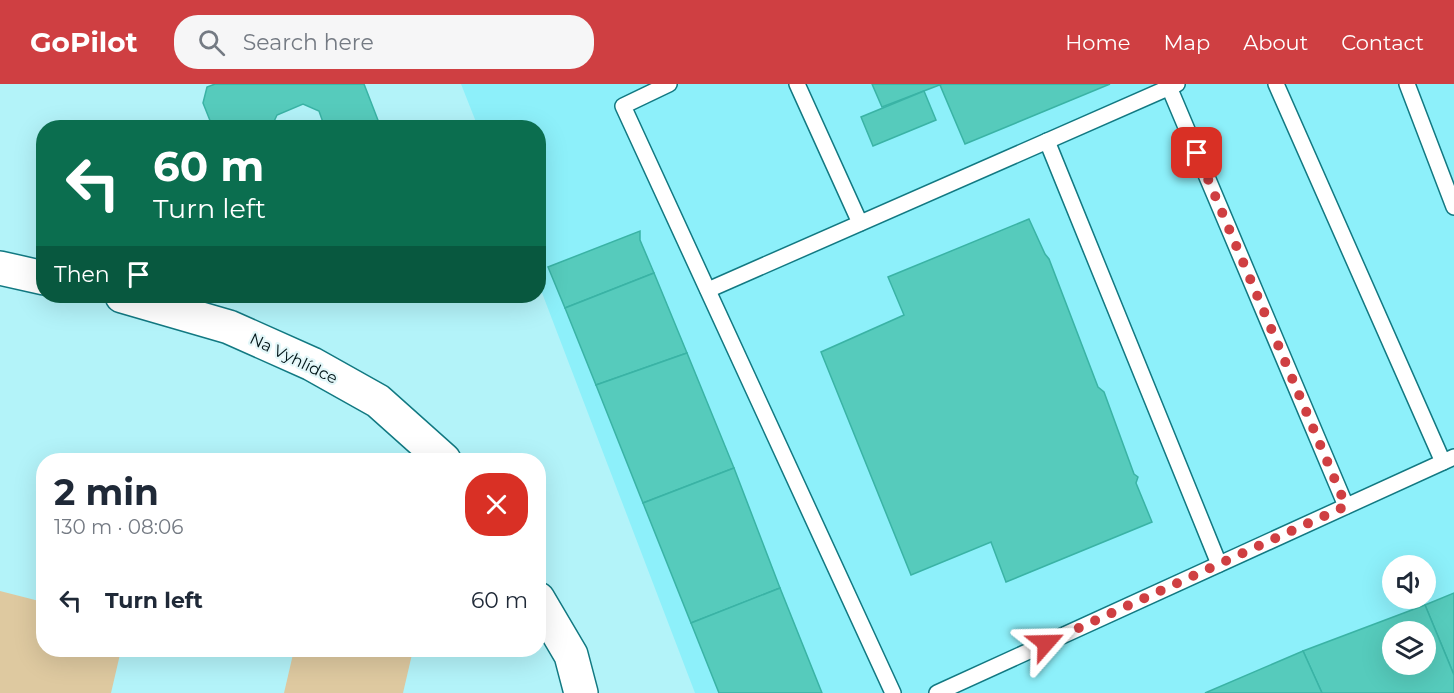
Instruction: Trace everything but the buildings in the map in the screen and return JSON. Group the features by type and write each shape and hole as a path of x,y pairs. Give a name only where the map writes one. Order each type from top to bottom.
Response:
{"street":[{"path":"0,268 36,276"},
{"name":"Na Vyhlídce","path":"146,303 229,327 312,364 378,401 436,453"},
{"path":"546,613 570,655 581,693"}],"lane":[{"path":"669,84 623,106 893,693"},
{"path":"797,84 860,223"},
{"path":"937,693 1448,460 1276,84"},
{"path":"1407,84 1454,207"},
{"path":"708,290 1173,86 1346,506"},
{"path":"1047,141 1219,564"}],"shaded area":[{"path":"461,84 1454,84 1454,693 695,693 546,303 546,120 475,120"},
{"path":"0,591 36,600 36,657 119,657 111,693 0,693"},
{"path":"292,657 411,657 403,693 284,693"}],"route":[{"path":"1046,643 1346,506 1197,153"}]}
